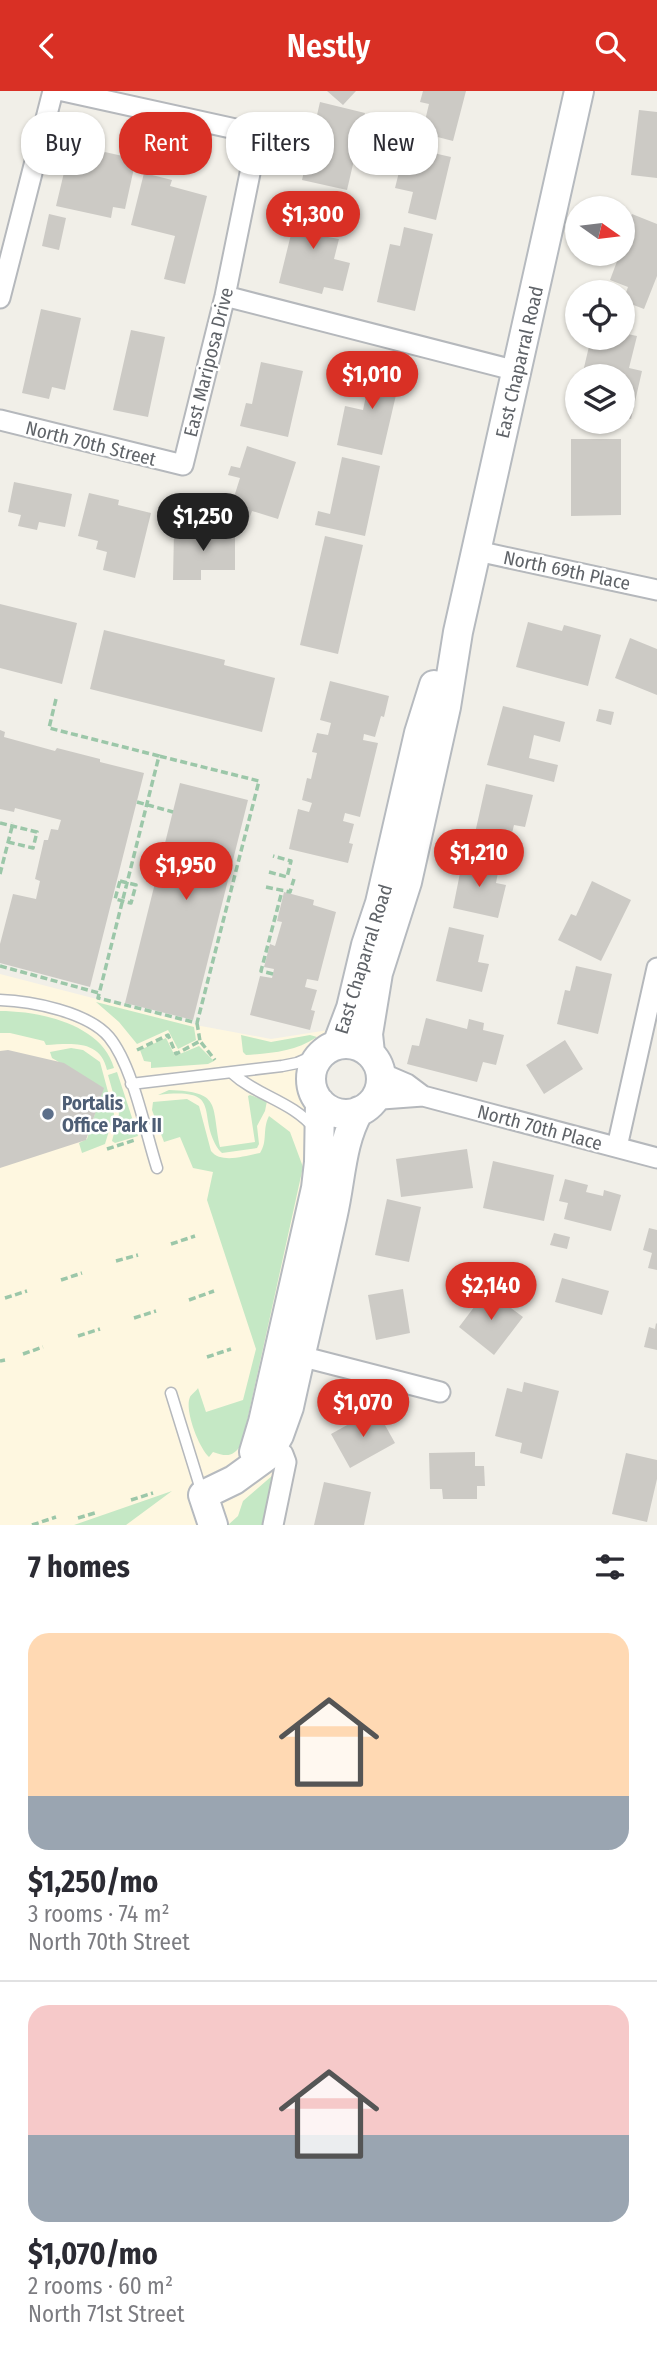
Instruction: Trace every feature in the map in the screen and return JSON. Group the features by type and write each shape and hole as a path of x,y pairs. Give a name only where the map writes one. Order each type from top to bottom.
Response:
{"main road":[{"name":"East Chaparral Road","path":"375,1061 368,1034 379,973 407,882 446,707 458,632 579,91"},
{"name":"East Chaparral Road","path":"332,1047 351,1008 366,944 386,882 429,696 458,632"},
{"path":"252,1466 324,1201 345,1139 379,1090 375,1061 360,1047 349,1044 332,1047 318,1058 313,1068 313,1092 320,1102 338,1113 365,1107"},
{"path":"213,1525 203,1495 233,1480 267,1456 289,1407 300,1356 324,1201 320,1162 320,1102"}],"street":[{"path":"0,298 53,91"},
{"name":"East Mariposa Drive","path":"63,91 258,134 225,296 183,465"},
{"path":"225,296 517,371"},
{"name":"North 70th Street","path":"0,420 183,465"},
{"name":"North 69th Place","path":"477,551 657,590"},
{"path":"617,1147 657,968"},
{"name":"North 70th Place","path":"375,1061 386,1075 407,1084 423,1096"},
{"name":"North 70th Place","path":"365,1107 382,1099 423,1096 657,1158"},
{"path":"300,1356 440,1391"},
{"path":"273,1446 283,1454 286,1462 273,1525"}],"lane":[{"path":"0,1000 46,1006 97,1026 108,1036 122,1057 157,1168"},
{"path":"131,1084 298,1063 332,1047"},
{"path":"232,1073 246,1086 294,1109 320,1135"},
{"path":"171,1393 203,1495"}],"path":[{"path":"56,699 49,728 259,781 197,1023 200,1041 216,1061"},
{"path":"159,756 98,998 197,1023"},
{"path":"136,802 173,812"},
{"path":"0,823 37,832 33,848 0,846"},
{"path":"0,874 13,825"},
{"path":"269,872 287,877 291,861 273,856"},
{"path":"266,887 290,892 294,879"},
{"path":"120,881 136,885 131,903 123,901 115,899 120,881"},
{"path":"273,974 261,971 282,891"},
{"path":"0,966 100,993"},
{"path":"137,1050 168,1035 176,1053 200,1041"},
{"path":"107,1149 136,1139"},
{"path":"171,1244 195,1236"},
{"path":"116,1261 138,1255"},
{"path":"61,1280 82,1273"},
{"path":"5,1298 27,1291"},
{"path":"189,1300 214,1291"},
{"path":"134,1318 156,1311"},
{"path":"78,1336 100,1329"},
{"path":"23,1354 43,1347"},
{"path":"207,1357 231,1349"},
{"path":"131,1500 153,1493"},
{"path":"78,1518 98,1512"},
{"path":"32,1525 56,1517"}],"shaded area":[{"path":"0,974 201,1026 271,1039 335,1029 312,1048 302,1085 313,1111 342,1124 264,1525 0,1525"}],"green space":[{"path":"96,1002 194,1027 196,1040 178,1049 168,1030 137,1044 119,1022"},
{"path":"0,1011 50,1017 83,1031 97,1041 114,1068 107,1070 98,1053 83,1045 46,1045 44,1041 0,1033"},
{"path":"241,1035 271,1042 310,1035 317,1037 291,1049 246,1055 243,1052"},
{"path":"166,1038 175,1056 199,1046 214,1061 208,1064 151,1068 151,1062 144,1061 140,1050"},
{"path":"71,1048 83,1050 100,1062 114,1114 105,1144 82,1153 79,1143 87,1139 103,1088 52,1058 50,1052"},
{"path":"117,1072 138,1136 115,1143 112,1141 119,1114 108,1075"},
{"path":"169,1090 198,1094 211,1103 220,1147 255,1142 248,1096 267,1101 257,1126 257,1148 222,1153 212,1137 205,1106 201,1100 193,1095 158,1095"},
{"path":"187,1099 199,1106 211,1151 215,1155 234,1158 260,1153 269,1116 290,1132 303,1167 242,1444 233,1454 213,1452 209,1457 194,1429 189,1411 190,1397 198,1388 206,1412 243,1400 256,1349 207,1200 213,1172 193,1168 180,1137 164,1142 152,1110 153,1102"},
{"path":"273,1475 263,1525 228,1525 238,1516 243,1501"},
{"path":"172,1491 126,1525 74,1525"}],"building":[{"path":"327,91 356,91 343,105"},
{"path":"423,91 466,91 453,141 438,137 438,112 427,112 429,104 420,102"},
{"path":"320,102 361,112 348,112 348,175 351,175 347,190 302,180 303,175 334,175 334,112 318,112"},
{"path":"639,110 657,112 657,178 631,175"},
{"path":"105,152 119,155 119,175 132,175 125,209 113,207 111,218 56,206 63,175 105,175"},
{"path":"438,154 451,157 436,220 408,213 413,192 395,188 398,175 438,175"},
{"path":"144,175 172,180 170,186 207,196 185,284 164,279 175,236 131,225"},
{"path":"300,198 335,207 328,237 339,239 334,259 350,263 343,291 324,287 322,294 279,283"},
{"path":"49,214 66,218 59,250 42,246"},
{"path":"635,215 657,224 657,276 644,309 635,306 635,280 610,280 615,266 635,266"},
{"path":"404,227 433,234 415,311 377,302 390,244 400,246"},
{"path":"41,309 81,318 65,390 52,387 49,399 22,393"},
{"path":"131,330 165,337 148,417 113,410"},
{"path":"588,350 634,350 630,364 585,364"},
{"path":"374,359 403,365 382,455 337,445 345,406 363,410"},
{"path":"261,362 303,371 288,437 240,426 246,403 252,404"},
{"path":"635,369 642,371 635,402"},
{"path":"571,439 621,439 621,515 571,516"},
{"path":"247,446 296,462 278,519 252,511 249,519 229,513 240,478 228,475 231,466 240,468"},
{"path":"342,457 380,466 365,536 315,525 318,511 330,514"},
{"path":"14,482 72,494 65,527 39,522 37,530 18,526 21,515 8,512"},
{"path":"89,493 119,500 118,505 151,513 135,578 103,570 107,552 96,549 98,541 78,536"},
{"path":"174,531 235,531 235,570 201,570 201,580 173,580"},
{"path":"325,536 363,545 338,654 300,645"},
{"path":"0,604 77,623 62,684 0,668"},
{"path":"528,622 562,631 564,625 601,635 588,686 516,667"},
{"path":"104,630 225,660 224,665 275,678 262,732 90,689"},
{"path":"630,638 657,649 657,695 615,678"},
{"path":"330,681 389,696 375,737 364,734 363,740 378,743 360,817 345,813 343,821 354,824 348,863 289,849 298,809 309,812 312,803 302,800 307,778 311,779 317,753 312,752 317,733 328,735 331,723 320,720"},
{"path":"503,706 565,722 560,742 534,735 529,758 558,765 554,782 487,765"},
{"path":"599,709 614,712 611,725 596,721"},
{"path":"0,730 5,732 4,737 55,751 57,748 100,759 100,762 144,773 90,987 0,963 0,944 13,894 36,899 40,881 35,879 44,840 48,840 51,829 58,830 61,820 15,808 14,812 0,809"},
{"path":"180,783 248,800 193,1020 125,1003"},
{"path":"486,784 533,795 525,827 514,825 508,850 473,842"},
{"path":"463,858 499,867 496,883 506,885 498,918 453,908"},
{"path":"592,881 631,900 601,961 558,940 571,914 576,916"},
{"path":"284,892 314,900 313,905 336,912 318,981 307,979 305,987 317,990 311,1010 315,1011 310,1030 250,1015 260,976 272,978 274,969 264,967 270,944 275,946 282,922 277,921"},
{"path":"449,927 484,935 478,962 489,964 482,992 436,981"},
{"path":"576,966 612,974 598,1034 557,1024 565,990 570,991"},
{"path":"426,1018 467,1029 469,1019 484,1023 483,1030 504,1035 496,1065 483,1062 477,1082 407,1064 412,1045 419,1046"},
{"path":"565,1040 583,1069 544,1094 526,1065"},
{"name":"Portalis Office Park II","path":"8,1050 64,1063 104,1088 86,1140 0,1168 0,1051"},
{"path":"467,1149 473,1188 401,1197 396,1159"},
{"path":"493,1161 554,1175 544,1221 483,1208"},
{"path":"565,1179 588,1185 586,1192 603,1196 604,1190 621,1195 611,1231 564,1219 568,1203 559,1201"},
{"path":"387,1199 421,1207 409,1262 375,1255"},
{"path":"649,1228 657,1230 657,1270 648,1268 652,1253 643,1250"},
{"path":"554,1233 570,1237 567,1249 550,1245"},
{"path":"562,1278 609,1291 602,1315 555,1302"},
{"path":"403,1289 410,1333 376,1340 368,1295"},
{"path":"487,1290 523,1317 494,1355 459,1327"},
{"path":"656,1323 657,1350 644,1347 649,1327 655,1329"},
{"path":"524,1382 559,1391 542,1459 520,1453 522,1443 495,1436 507,1388 522,1392"},
{"path":"376,1409 395,1443 350,1468 331,1434"},
{"path":"475,1452 475,1466 484,1466 485,1486 477,1486 477,1499 443,1499 442,1489 430,1489 429,1453"},
{"path":"626,1453 657,1460 657,1479 647,1522 612,1514"},
{"path":"324,1482 371,1492 364,1525 314,1525"}],"place":[{"name":"Portalis Office Park II","path":"48,1114"}]}
